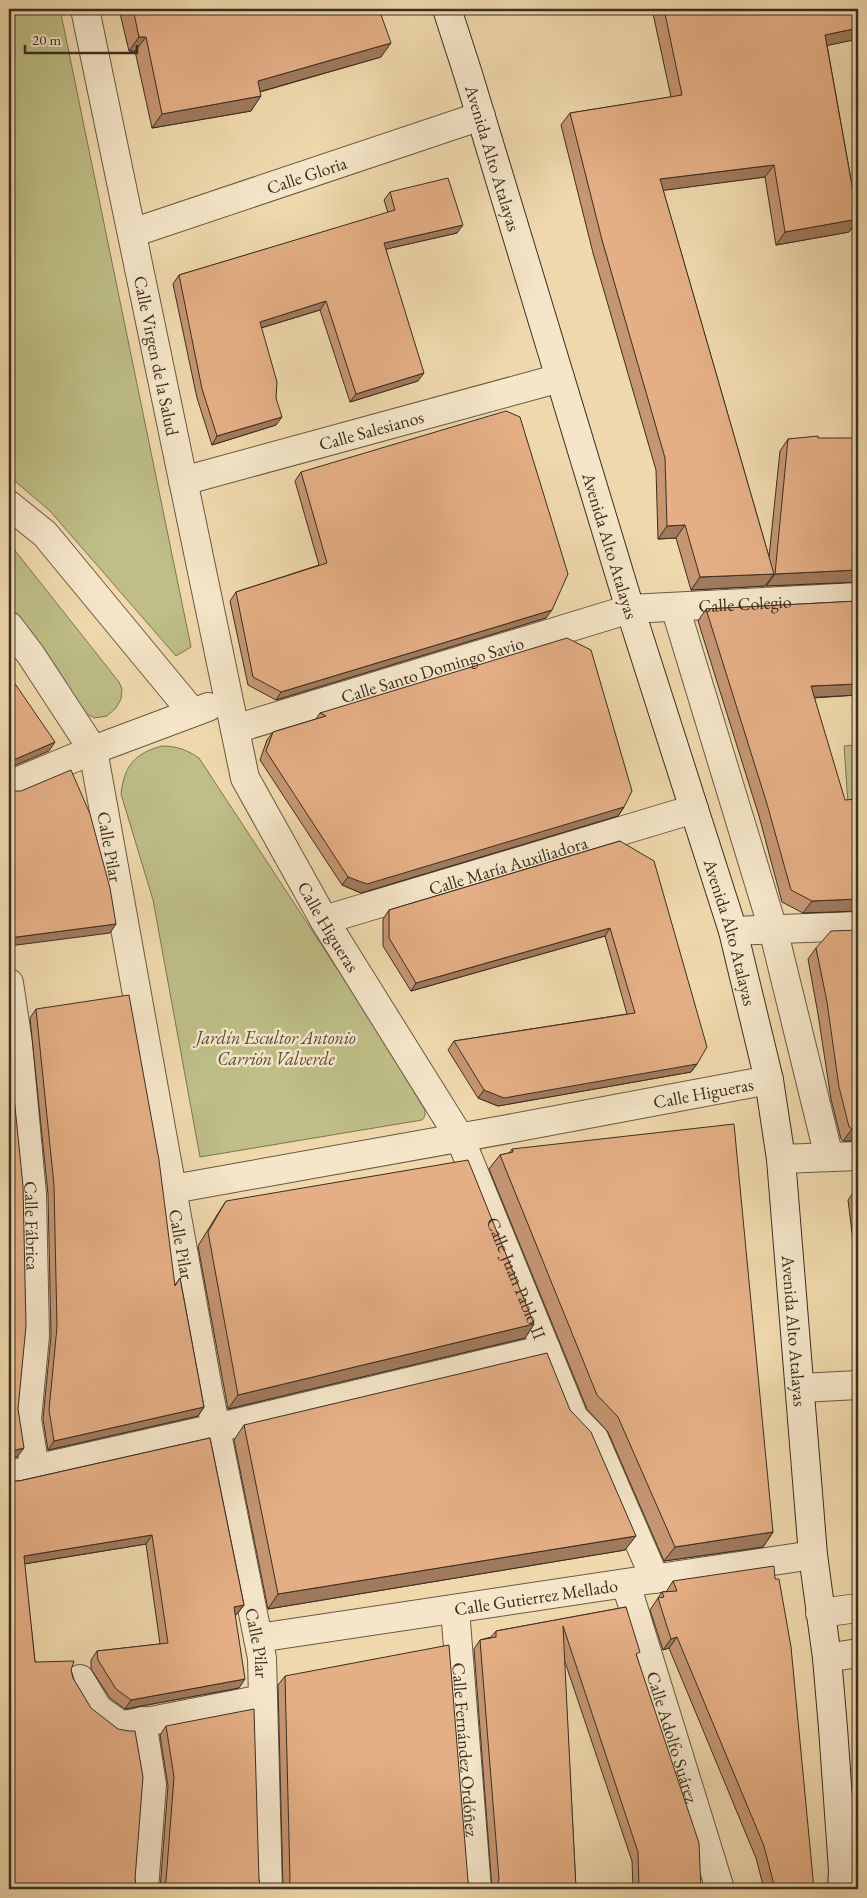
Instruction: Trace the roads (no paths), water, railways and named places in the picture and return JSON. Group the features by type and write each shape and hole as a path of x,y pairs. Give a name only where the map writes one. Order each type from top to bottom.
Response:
{"street":[{"name":"Calle Virgen de la Salud","path":"85,9 229,702"},
{"name":"Avenida Alto Atalayas","path":"447,9 630,609 733,931 769,1080 781,1159 813,1555 827,1658 843,1870 842,1889"},
{"name":"Calle Gloria","path":"132,233 481,116"},
{"name":"Calle Salesianos","path":"183,481 560,378"},
{"path":"9,505 45,534 192,712"},
{"name":"Calle Colegio","path":"630,609 858,597"},
{"path":"676,607 773,930 829,1157"},
{"name":"Calle Santo Domingo Savio","path":"234,729 630,609"},
{"name":"Calle Pilar","path":"9,626 32,655 93,750 216,1428 262,1658 268,1889"},
{"path":"9,785 192,712 229,702"},
{"name":"Calle Higueras","path":"229,702 245,778 324,920 460,1138"},
{"name":"Calle María Auxiliadora","path":"324,920 694,809"},
{"path":"733,931 858,926"},
{"name":"Calle Fábrica","path":"9,983 18,1043 32,1194 35,1336 22,1472"},
{"name":"Calle Higueras","path":"173,1189 769,1080"},
{"name":"Calle Juan Pablo II","path":"460,1138 574,1418 594,1438 655,1579"},
{"path":"781,1159 858,1156"},
{"path":"22,1472 546,1349"},
{"path":"801,1388 858,1385"},
{"name":"Calle Gutierrez Mellado","path":"258,1638 813,1555"},
{"name":"Calle Adolfo Suárez","path":"626,1584 720,1889"},
{"path":"820,1612 858,1608"},
{"name":"Calle Fernández Ordóñez","path":"455,1609 477,1889"},
{"path":"827,1658 858,1653"},
{"path":"80,1680 98,1709 121,1724 263,1699"},
{"path":"142,1721 152,1785 144,1889"}],"park label":[{"name":"Jardín Escultor Antonio Carrión Valverde","path":"276,1047"}]}
